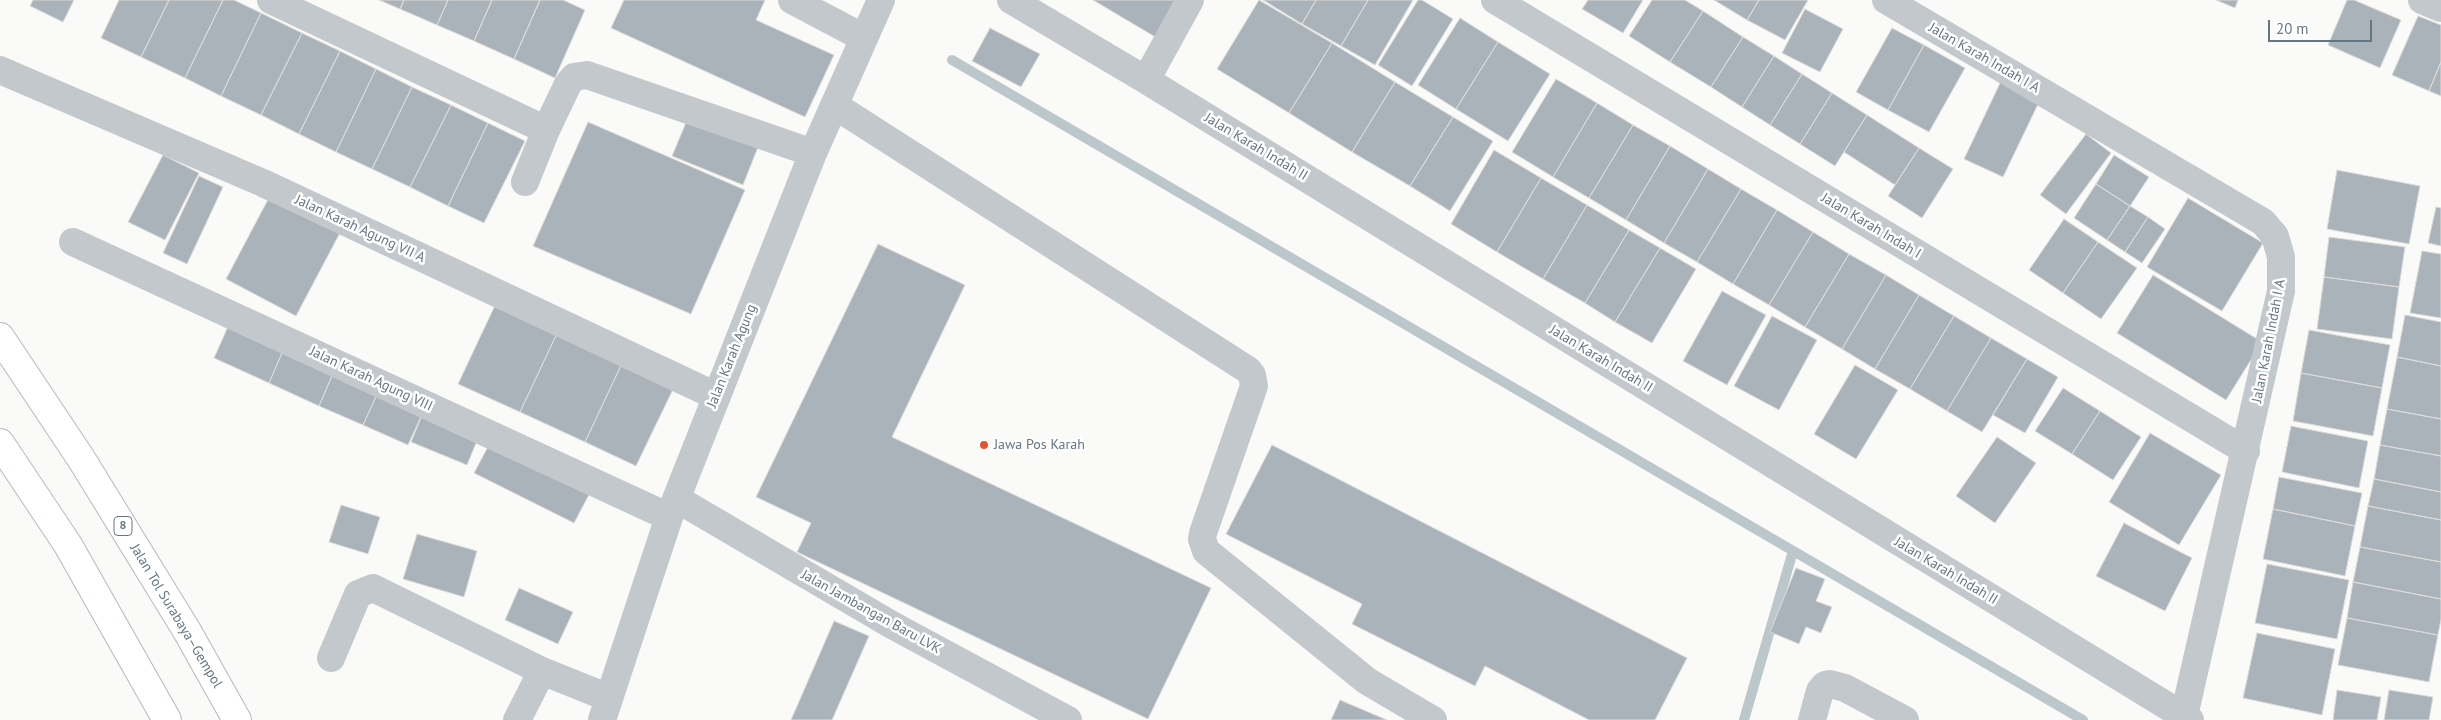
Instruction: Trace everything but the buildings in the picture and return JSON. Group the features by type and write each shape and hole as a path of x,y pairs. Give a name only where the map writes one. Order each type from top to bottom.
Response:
{"highway":[{"name":"Jalan Tol Surabaya–Gempol","path":"0,337 82,460 187,631 237,720"},
{"path":"0,443 68,544 167,720"}],"street":[{"path":"271,0 546,130"},
{"path":"792,0 864,38"},
{"name":"Jalan Karah Agung","path":"606,709 673,508 716,396 813,153 881,0"},
{"name":"Jalan Karah Indah II","path":"1011,0 1146,80 2187,718"},
{"path":"1146,80 1190,0"},
{"name":"Jalan Karah Indah I","path":"1496,0 2246,452"},
{"name":"Jalan Karah Indah I A","path":"1886,0 2264,222 2272,230 2281,257 2281,291 2187,718"},
{"path":"2422,0 2441,8"},
{"name":"Jalan Karah Agung VII A","path":"0,70 262,183 716,396"},
{"path":"525,182 546,130 568,84 574,77 587,75 813,153"},
{"path":"834,105 1248,370 1254,381 1254,386 1203,533 1202,539 1206,551 1366,681 1433,720"},
{"name":"Jalan Karah Agung VIII","path":"73,242 673,508"},
{"name":"Jalan Jambangan Baru LVK","path":"673,508 1068,720"},
{"path":"331,658 358,594 373,588 542,672 606,709"},
{"path":"517,720 542,672"},
{"path":"1812,720 1820,691 1825,685 1845,688 1906,720"}],"waterway":[{"path":"952,60 2083,720"},
{"path":"1744,720 1793,551"}],"place":[{"name":"Jawa Pos Karah","path":"984,445"}]}
